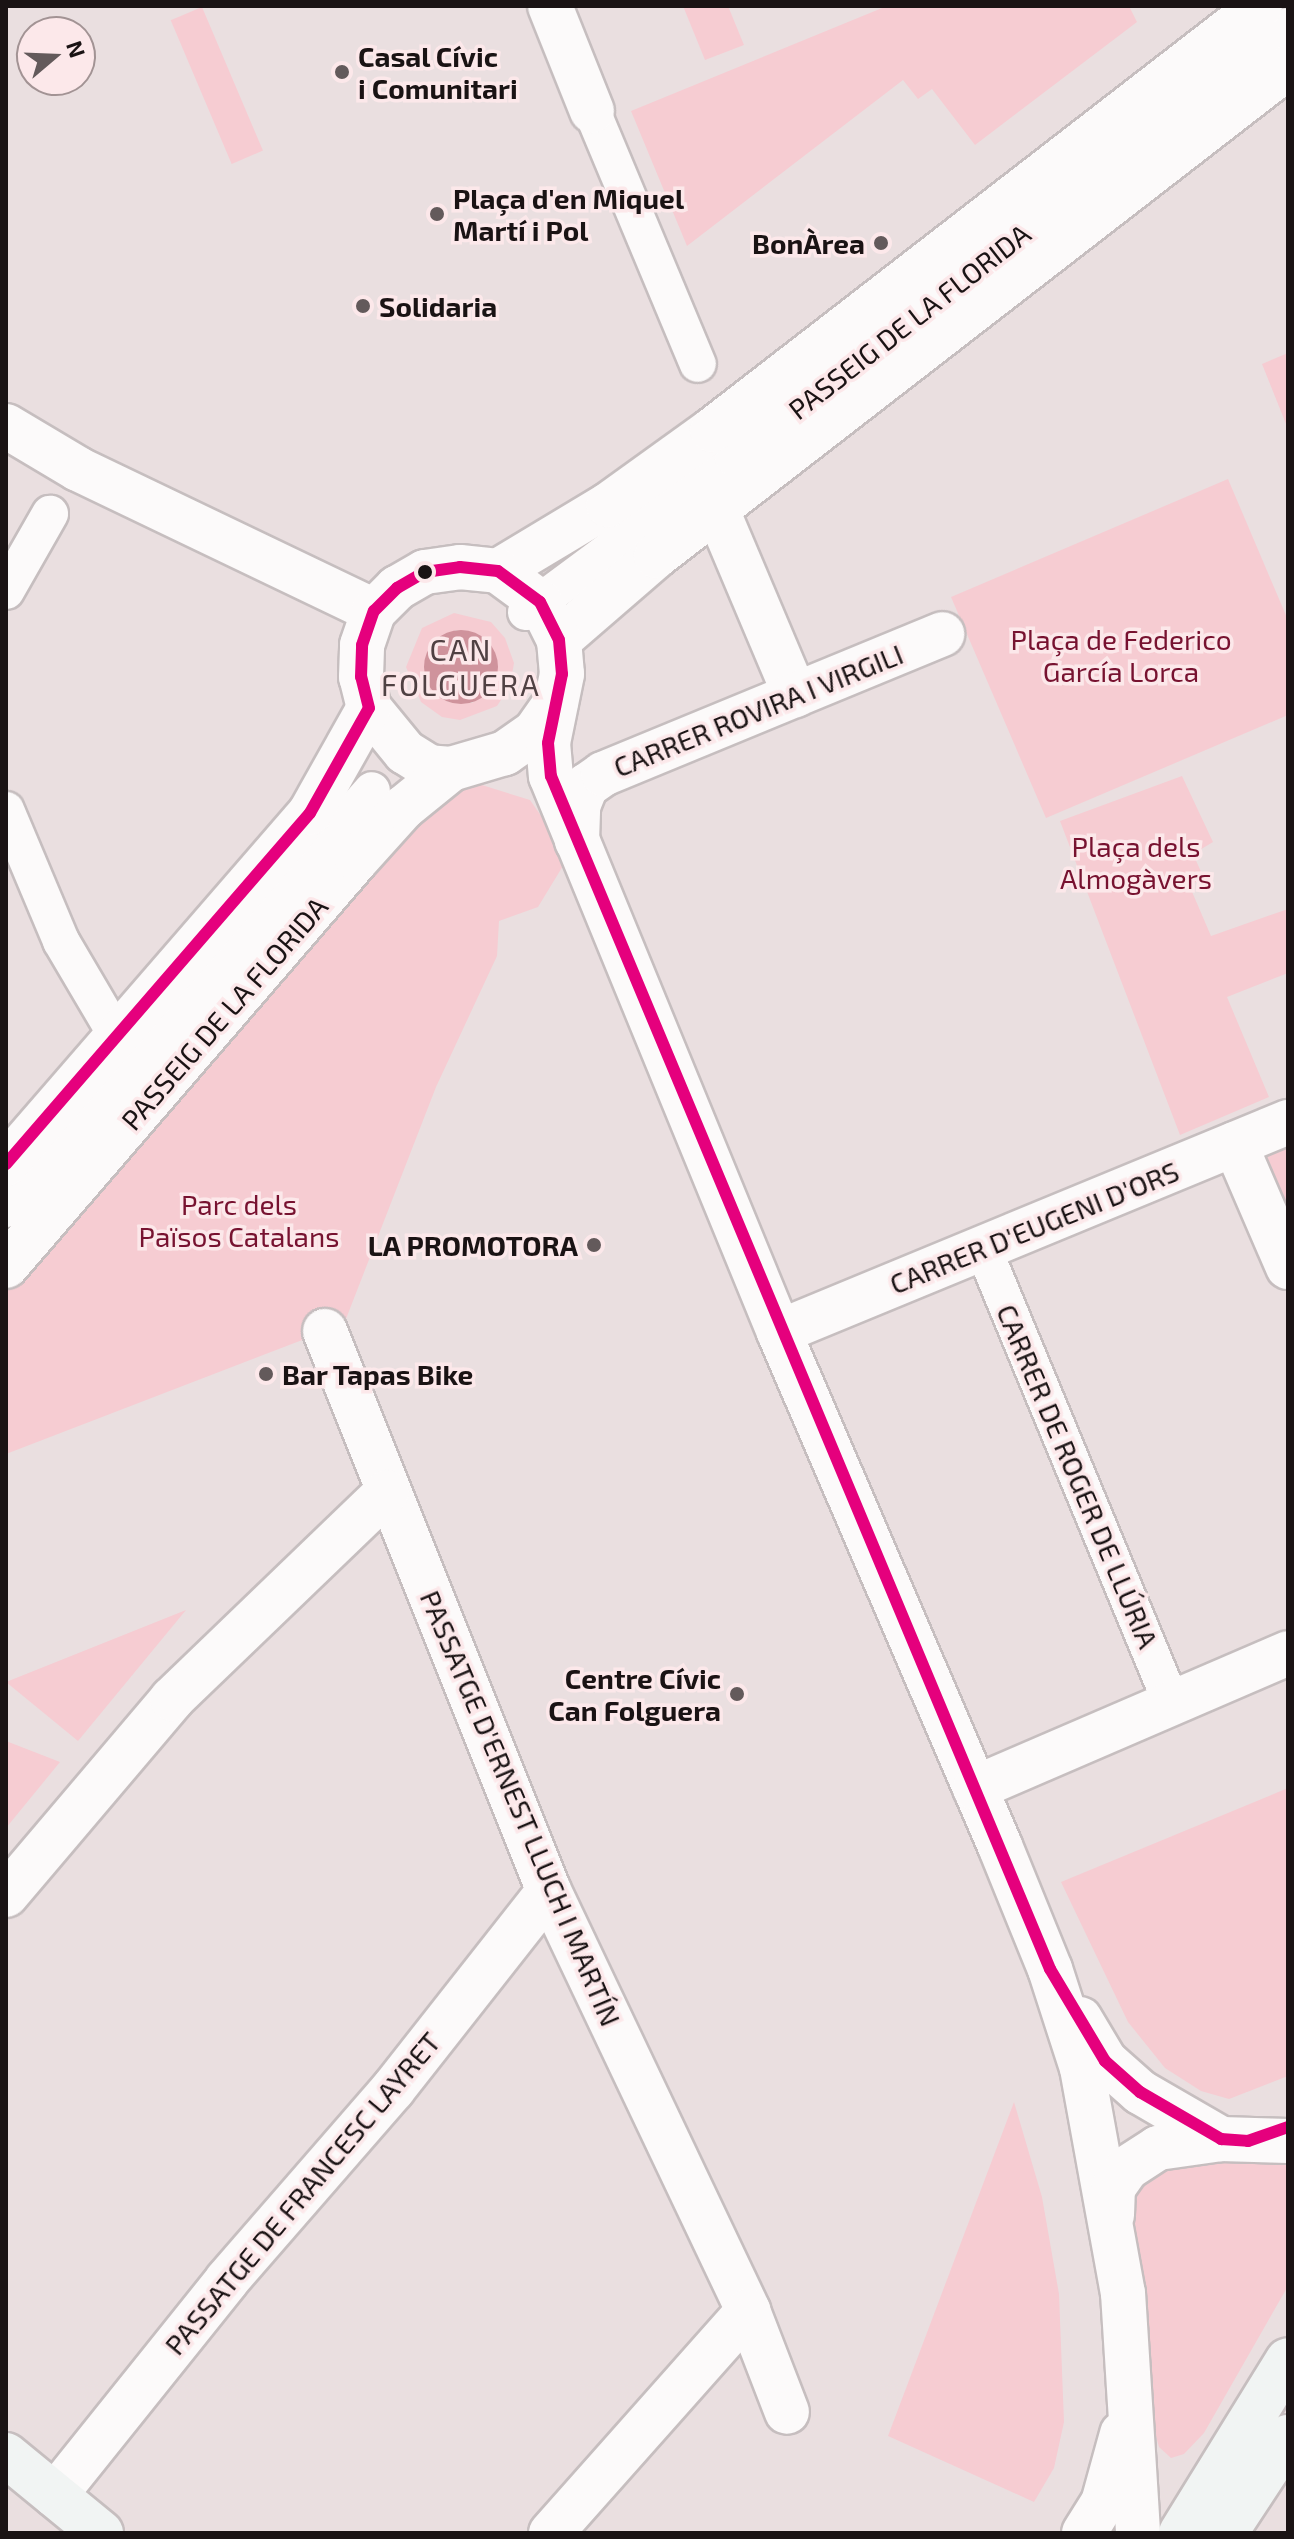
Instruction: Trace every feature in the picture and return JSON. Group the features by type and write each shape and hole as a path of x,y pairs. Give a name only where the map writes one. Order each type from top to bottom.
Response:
{"main road":[{"path":"1181,2533 1288,2360"},
{"path":"1225,2533 1280,2450"},
{"path":"6,2455 101,2533"}],"street":[{"path":"550,6 698,364"},
{"name":"PASSEIG DE LA FLORIDA","path":"498,571 608,505 712,430 1260,6"},
{"name":"PASSEIG DE LA FLORIDA","path":"533,607 733,458 1288,26"},
{"name":"PASSEIG DE LA FLORIDA","path":"559,640 717,510 1288,67"},
{"path":"14,443 374,611"},
{"path":"717,510 795,695"},
{"path":"6,591 50,514"},
{"path":"577,843 537,789 461,767 429,767 405,752 369,708 361,677 362,645 374,611 397,588 425,572 460,567 498,571 559,640 562,674 548,743 551,776 779,1332 1050,1969 1082,2068 1112,2217 1128,2380 1138,2533"},
{"name":"CARRER ROVIRA I VIRGILI","path":"577,843 578,806 586,786 603,774 942,634"},
{"path":"461,767 515,746 535,732 556,702"},
{"path":"6,1164 310,813 369,708"},
{"name":"PASSEIG DE LA FLORIDA","path":"6,1266 403,808 461,767"},
{"name":"PASSEIG DE LA FLORIDA","path":"6,1209 372,790"},
{"path":"6,810 61,941 117,1036"},
{"name":"CARRER D'EUGENI D'ORS","path":"779,1332 1288,1122"},
{"path":"1235,1144 1288,1267"},
{"name":"CARRER DE ROGER DE LLÚRIA","path":"983,1248 1172,1704"},
{"name":"PASSATGE D'ERNEST LLUCH I MARTÍN","path":"325,1331 549,1891 748,2311 787,2412"},
{"path":"6,1895 172,1699 387,1492"},
{"path":"975,1788 1288,1653"},
{"name":"PASSATGE DE FRANCESC LAYRET","path":"55,2495 227,2280 393,2089 549,1891"},
{"path":"1050,1969 1105,2061 1140,2092 1252,2140"},
{"path":"1112,2217 1113,2188 1141,2157 1174,2144 1252,2140 1288,2127"},
{"path":"551,2533 748,2311"},
{"path":"1084,2533 1103,2503 1120,2454 1128,2380"},
{"path":"1202,2533 1240,2478 1280,2450"}],"green space":[{"path":"683,6 728,6 744,45 705,60"},
{"path":"887,6 1129,6 1137,22 975,145 932,89 918,99 903,80 687,246 631,111"},
{"path":"202,7 263,151 232,164 171,20"},
{"path":"1288,353 1288,429 1262,364"},
{"name":"Plaça de Federico García Lorca","path":"1228,479 1288,620 1288,715 1046,818 951,597"},
{"path":"454,613 491,622 505,638 514,663 510,686 497,706 460,720 442,717 421,702 406,667 422,628","holes":["456,630 480,635 496,678 491,689 472,703 448,702 430,686 435,641"]},
{"name":"Parc dels Països Catalans","path":"453,776 530,800 569,856 538,907 499,921 497,956 436,1087 344,1324 6,1454 6,1288"},
{"name":"Plaça dels Almogàvers","path":"1182,776 1213,842 1193,854 1203,876 1190,887 1211,936 1288,909 1288,973 1227,997 1269,1097 1180,1135 1060,821"},
{"path":"1288,1139 1288,1221 1259,1154"},
{"path":"186,1610 78,1741 6,1682"},
{"path":"6,1741 60,1762 6,1828"},
{"path":"1288,1788 1288,2076 1229,2099 1201,2091 1165,2068 1128,2022 1061,1882"},
{"path":"1014,2102 1042,2197 1059,2294 1064,2422 1054,2468 1034,2502 888,2436"},
{"path":"1288,2159 1288,2286 1204,2433 1184,2454 1171,2458 1159,2447 1152,2422 1127,2194 1155,2169 1220,2160"}],"shaded area":[{"path":"461,630 475,633 487,641 495,653 498,667 495,681 487,693 475,701 461,704 447,701 435,693 427,681 424,667 427,653 435,641 447,633"}],"transit line":[{"path":"6,1164 310,813 369,708 361,677 362,645 374,611 397,588 425,572 460,567 498,571 540,602 559,640 562,674 548,743 551,776 1050,1969 1105,2061 1140,2092 1221,2139 1248,2141 1288,2127"}],"place":[{"name":"Casal Cívic i Comunitari","path":"342,72"},
{"name":"Plaça d'en Miquel Martí i Pol","path":"437,214"},
{"name":"BonÀrea","path":"881,243"},
{"name":"Solidaria","path":"363,306"},
{"name":"LA PROMOTORA","path":"594,1245"},
{"name":"Bar Tapas Bike","path":"266,1374"},
{"name":"Centre Cívic Can Folguera","path":"737,1694"}],"district":[{"name":"CAN FOLGUERA","path":"461,666"}]}
